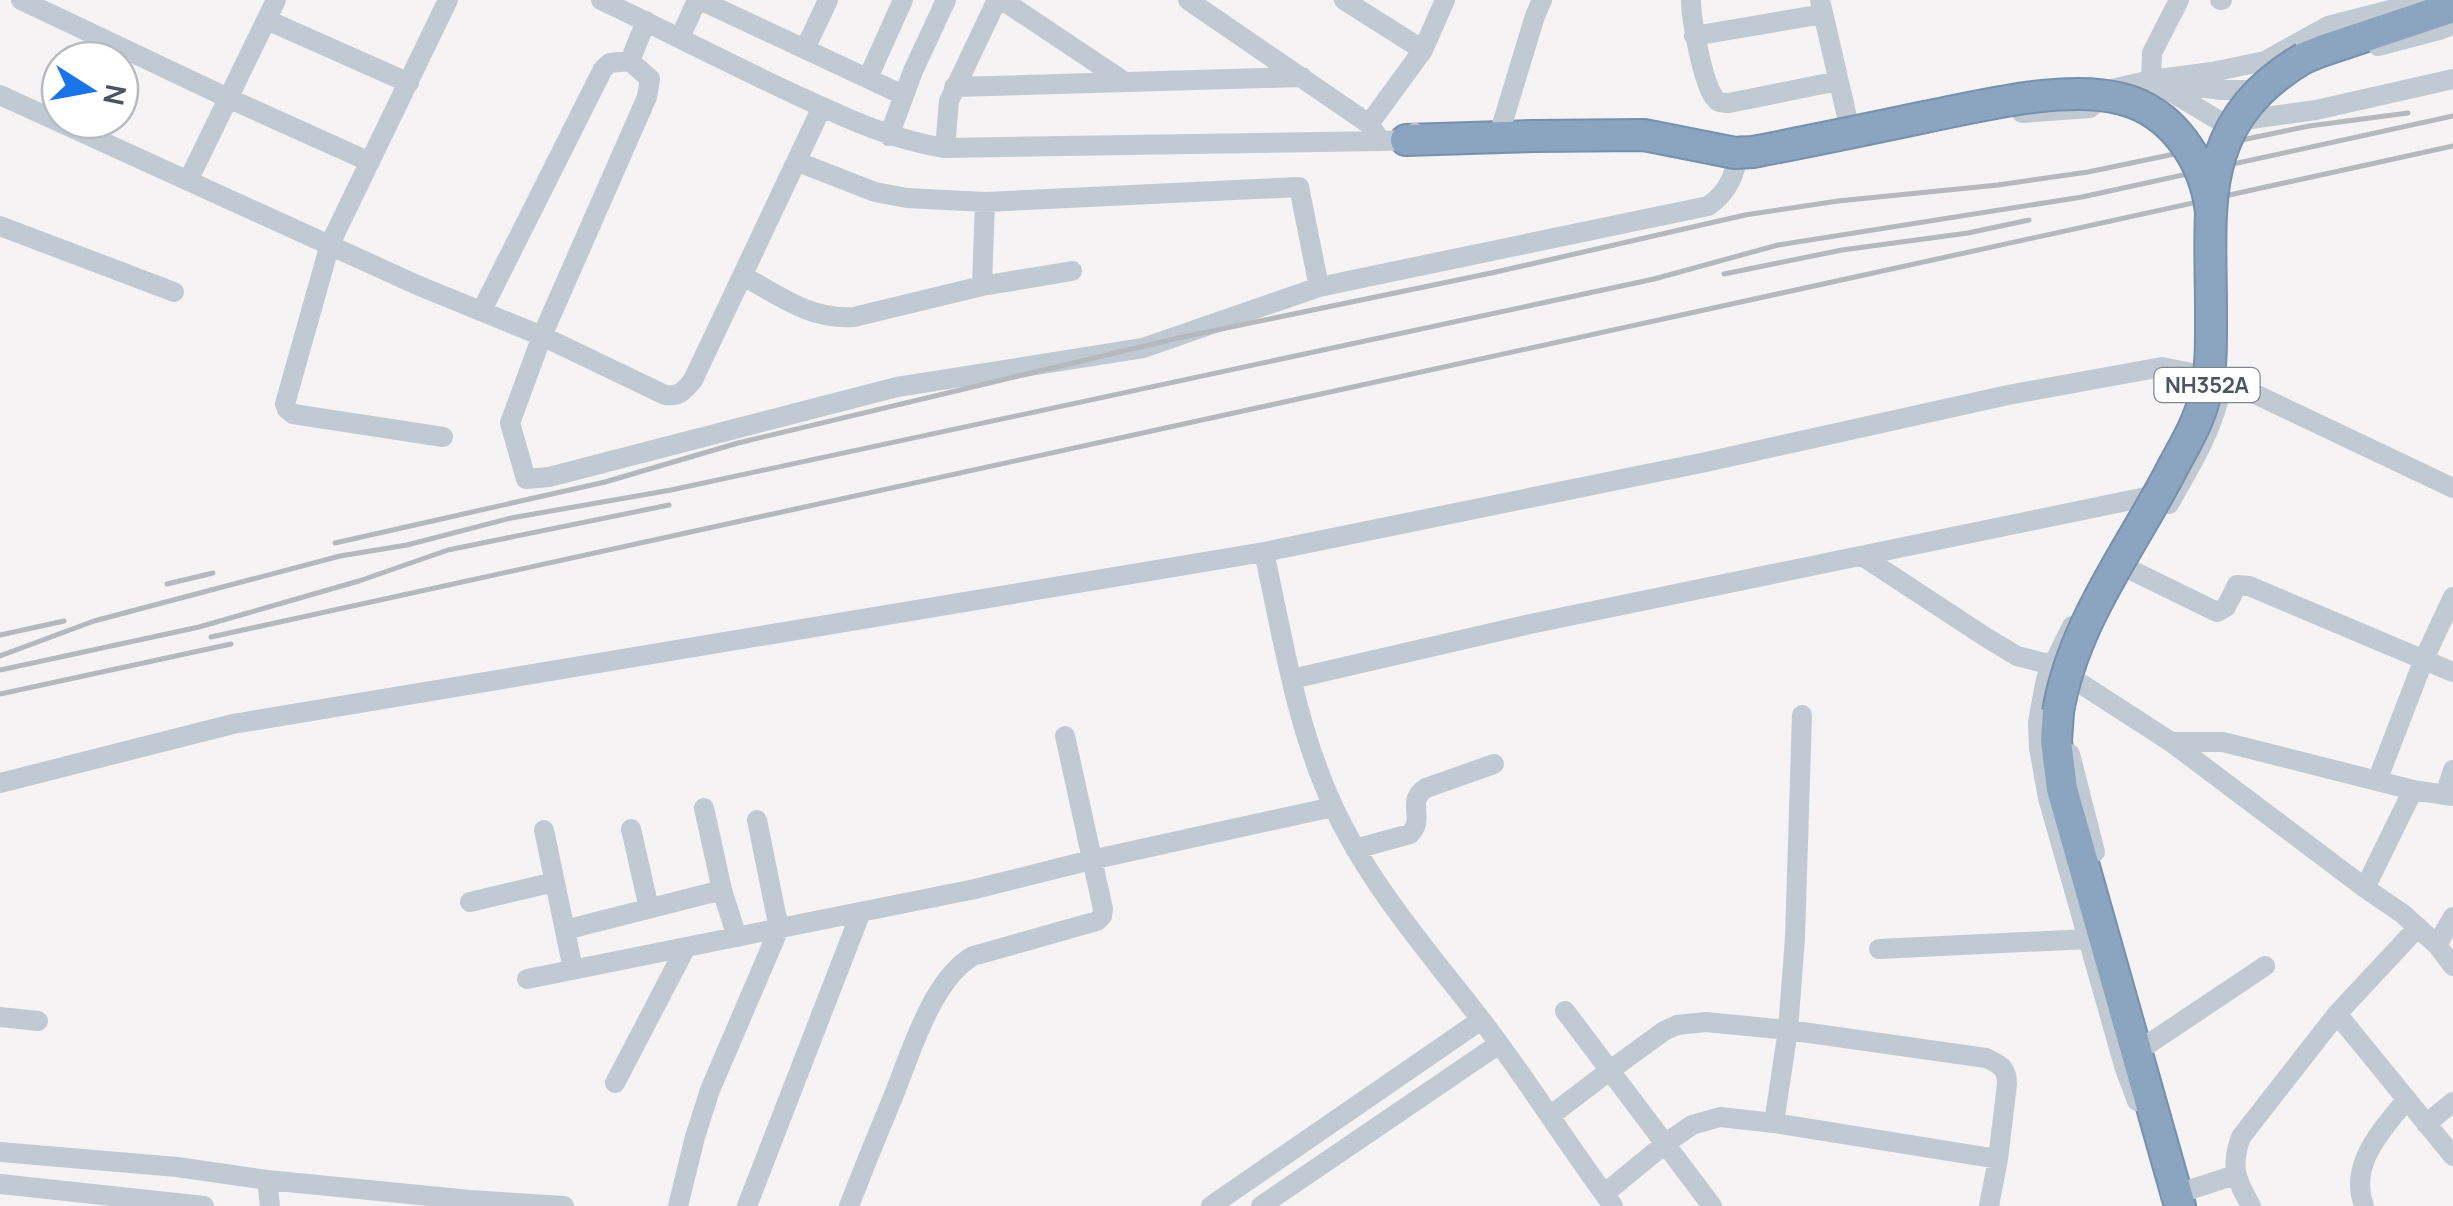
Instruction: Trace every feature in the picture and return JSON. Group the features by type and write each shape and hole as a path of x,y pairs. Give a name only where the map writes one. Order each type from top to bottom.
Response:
{"highway":[{"name":"NH352A","path":"2179,1200 2062,789 2056,741 2062,684 2087,620 2163,488 2199,416 2206,393 2212,350 2212,186 2228,136 2247,106 2273,79 2304,58 2453,8"},
{"path":"1385,135 1644,135 1722,151 1753,152 2012,99 2081,95 2118,98 2159,117 2182,140 2200,169 2211,212"}],"street":[{"path":"21,0 370,162"},
{"path":"188,181 276,0"},
{"path":"443,437 293,414 287,410 286,400 330,244 448,0"},
{"path":"601,0 889,136 945,148 1651,125 1741,144 2037,83 2085,78 2112,90"},
{"path":"680,38 698,0 740,9 805,49 903,95"},
{"path":"805,49 828,0"},
{"path":"868,78 903,0"},
{"path":"889,136 946,0"},
{"path":"945,148 954,87 1000,0 1126,82"},
{"path":"1188,0 1385,135 1414,148 1651,146 1736,166 2016,113 2090,108 2112,90 2266,61 2328,26 2429,0"},
{"path":"1344,0 1423,50"},
{"path":"1385,135 1445,0"},
{"path":"1501,128 1542,0"},
{"path":"1691,0 1694,36 1712,94 1720,102 1838,82"},
{"path":"2151,80 2152,52 2179,0"},
{"path":"1694,36 1822,7 1848,120"},
{"path":"266,20 408,83"},
{"path":"630,61 646,21"},
{"path":"2151,80 2221,90 2270,90 2352,52 2453,25"},
{"path":"482,310 603,68 610,63 630,61 650,79 647,96 542,336 510,423 526,479 549,477 897,386 1143,348 1320,286 1708,206 1730,185 1741,144"},
{"path":"954,87 1302,77"},
{"path":"2151,80 2223,123 2316,110 2453,79"},
{"path":"0,95 417,285 674,396 692,380 822,107"},
{"path":"798,162 875,192 985,202 1298,187 1320,286"},
{"path":"982,286 985,202"},
{"path":"0,226 174,292"},
{"path":"743,276 808,311 839,318 982,286 1072,271"},
{"path":"0,783 234,724 1264,552 1706,462 2008,394 2162,367 2255,394 2453,488"},
{"path":"2192,373 2189,402 2173,450 2052,665 2041,702 2039,748 2048,798 2125,1069 2137,1102 2154,1113 2156,1094 2070,759 2070,709 2094,638 2204,442 2223,384"},
{"path":"1292,678 1530,624 2146,497"},
{"path":"1264,552 1310,750 1364,866 1499,1044 1608,1200 1666,1143 1708,1118 1774,1123 1998,1159"},
{"path":"1862,556 1950,616 2017,656 2052,665 2172,742 2418,926 2453,966"},
{"path":"2132,570 2217,612 2226,607 2238,585 2250,586 2453,672"},
{"path":"2377,780 2453,596"},
{"path":"1774,1123 1788,1030 1795,938 1802,715"},
{"path":"849,1206 919,1033 938,994 964,961 1097,921 1102,916 1066,736"},
{"path":"2172,742 2223,742 2449,796 2453,770"},
{"path":"1355,849 1410,834 1417,823 1419,792 1494,764"},
{"path":"2366,888 2413,790"},
{"path":"527,978 975,888 1334,807"},
{"path":"704,808 722,890 738,936"},
{"path":"678,1206 710,1090 780,929 757,820"},
{"path":"631,829 649,908"},
{"path":"544,830 573,969"},
{"path":"470,902 554,882"},
{"path":"565,930 722,890"},
{"path":"748,1206 861,912"},
{"path":"2437,945 2453,917"},
{"path":"2251,1206 2235,1175 2235,1152 2241,1137 2337,1014 2418,926"},
{"path":"1879,949 2088,939"},
{"path":"615,1082 686,947"},
{"path":"2144,1047 2265,966"},
{"path":"1564,1011 1712,1206"},
{"path":"2337,1014 2453,1156"},
{"path":"0,1017 38,1021"},
{"path":"1210,1206 1481,1020"},
{"path":"1550,1116 1609,1070 1678,1025 1706,1022 1788,1030 1986,1058 2007,1072 1990,1206"},
{"path":"1261,1206 1499,1044"},
{"path":"2364,1206 2360,1172 2365,1157 2407,1099"},
{"path":"2426,1124 2453,1102"},
{"path":"0,1152 564,1206"},
{"path":"2179,1200 2235,1175"},
{"path":"266,1180 270,1206"},
{"path":"0,1184 204,1206"}],"railway":[{"path":"335,543 605,482 738,443 1178,338 1745,215 2088,172 2309,126 2408,113"},
{"path":"0,656 94,621 340,556 407,545 511,518 671,490 1654,279 1778,245 2082,197 2453,116"},
{"path":"211,637 2453,146"},
{"path":"1724,274 1842,250 1968,233 2029,220"},
{"path":"0,670 199,627 359,581 448,550 669,505"},
{"path":"167,584 213,573"},
{"path":"0,635 64,621"},
{"path":"0,694 231,644"}]}
